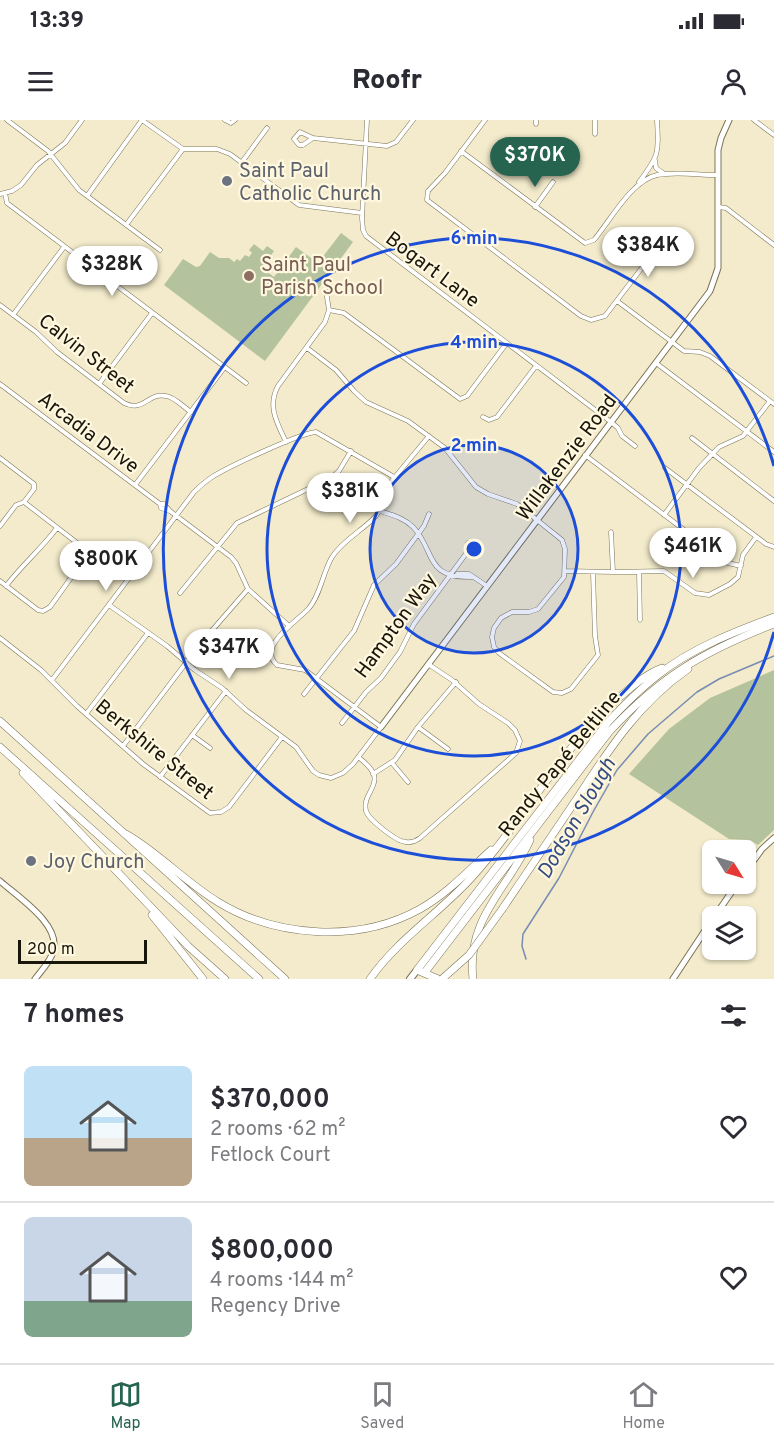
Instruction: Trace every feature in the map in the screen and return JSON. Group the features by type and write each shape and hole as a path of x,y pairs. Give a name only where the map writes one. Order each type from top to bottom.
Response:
{"highway":[{"name":"Randy Papé Beltline","path":"417,970 608,722 643,687 672,665 720,639 774,617"},
{"name":"Randy Papé Beltline","path":"426,972 609,732 644,696 693,660 739,637 774,624"},
{"path":"442,979 473,950 504,908 631,720 647,703 696,663 774,624"},
{"path":"370,979 395,950 472,878 596,719 638,681 659,669 672,665"},
{"path":"0,721 285,979"},
{"path":"0,747 260,979"},
{"path":"9,755 30,781 188,946 225,979"},
{"path":"473,979 473,956 483,916 526,849 534,831"},
{"path":"126,834 227,908 269,925 312,932 360,929 394,920 419,910 461,879 503,838"},
{"path":"135,891 203,979"},
{"path":"417,970 438,979"}],"main road":[{"name":"Randy Papé Beltline","path":"410,979 417,970"},
{"name":"Randy Papé Beltline","path":"420,979 426,972"}],"street":[{"path":"7,120 51,154 73,184 87,196 160,250"},
{"path":"82,120 65,142 38,165 19,187 2,194 7,203 246,383"},
{"path":"87,196 142,120 183,149 217,149 230,154 299,205 362,213 367,120"},
{"path":"225,120 229,123 235,120"},
{"path":"313,138 301,145 297,144 294,138 296,134 302,132 313,138 384,147 392,145 413,120"},
{"path":"485,120 427,192 429,202 585,319 602,318 617,302 664,239 670,237"},
{"path":"595,120 595,134"},
{"path":"461,151 582,242 589,243 596,239 655,159 659,148 657,120"},
{"name":"Willakenzie Road","path":"282,737 301,752 316,773 327,777 337,776 349,769 707,295 715,280 718,262 719,144 729,120"},
{"path":"754,120 774,135"},
{"path":"242,162 267,128"},
{"path":"126,225 183,149"},
{"path":"655,159 656,168 666,174"},
{"path":"635,187 650,177 666,174 717,175"},
{"path":"535,207 554,182"},
{"path":"717,207 726,208 774,245"},
{"name":"Bogart Lane","path":"362,213 363,230 369,239 618,428 622,436 635,446"},
{"path":"12,315 64,247"},
{"path":"286,442 274,415 273,398 279,384 326,322 329,310 326,291"},
{"path":"617,302 684,351 702,352 710,356 772,402 740,438 719,447 699,468 664,515"},
{"name":"Calvin Street","path":"0,305 57,352 128,405 140,405 154,397 164,395 191,412"},
{"path":"329,310 337,310 346,314 456,398 464,400 506,344"},
{"path":"99,384 152,313"},
{"path":"307,348 336,370 354,392 366,402 405,419 450,453 476,487 488,494 514,502 562,540 565,549 563,579 541,607 529,612 512,612 504,616 494,628 492,637 494,647 499,653 556,693 571,689 598,655 595,636 593,573"},
{"path":"656,363 774,452"},
{"path":"483,417 489,420 497,417 536,366"},
{"path":"135,485 225,368"},
{"name":"Arcadia Drive","path":"0,384 160,504 161,508 176,516 235,561 248,589 288,626"},
{"path":"52,680 176,516 197,490 211,478 286,442 307,433 316,432 394,477"},
{"path":"381,727 301,668 278,666 268,659 273,647 288,626 311,606 328,563 337,550 372,520 380,510 386,488 429,436"},
{"path":"692,438 774,501"},
{"path":"180,593 240,520 331,478 341,468 351,451"},
{"path":"585,455 728,563 741,566"},
{"path":"0,458 34,484 34,489 24,502 16,505 0,526"},
{"path":"665,468 756,537 774,547"},
{"path":"0,581 38,610 43,611 48,609 88,554 85,549 24,502"},
{"path":"380,510 403,520 418,534 433,563 451,574 461,573 473,576 487,586"},
{"path":"304,694 354,631 376,582 394,566 418,534 429,514"},
{"path":"6,586 24,564 42,548 57,528"},
{"path":"611,532 612,572"},
{"path":"565,571 593,573 664,571 692,592 704,595 714,593 734,581 740,574 743,555 756,537"},
{"name":"Hampton Way","path":"342,723 394,661 414,624 468,551 468,543"},
{"path":"639,572 640,620"},
{"path":"123,746 248,589"},
{"path":"109,605 226,691 282,737"},
{"path":"86,714 148,633"},
{"name":"Berkshire Street","path":"0,638 52,680 86,714 160,777 212,813 220,812 231,804 282,737"},
{"path":"358,757 369,766 374,774 374,786 366,804 368,814 373,821 397,839 411,842 423,836 512,757 519,748 520,741 511,726 479,704 456,682 428,664"},
{"path":"374,774 392,763 418,727 456,682"},
{"path":"160,777 226,691"},
{"path":"418,727 448,749"},
{"path":"192,735 210,748"},
{"path":"520,741 526,740"},
{"path":"392,763 408,782"},
{"path":"756,857 774,838"},
{"path":"0,881 37,914 53,933 54,950 35,979"},
{"path":"673,979 702,936"}],"green space":[{"name":"Saint Paul Parish School","path":"341,233 353,242 265,361 164,285 183,259 196,267 200,266 210,252 219,258 229,258 234,262 237,259 240,261 245,255 249,257 252,253 249,250 254,244 263,251 267,246 274,251 262,268 274,277 296,247 318,263"},
{"path":"774,670 774,830 758,845 756,840 729,839 629,774 669,729 710,698"}],"waterway":[{"name":"Dodson Slough","path":"526,959 522,946 523,934 559,878 617,770 648,734 697,692 719,679 774,656"}],"place":[{"name":"Saint Paul Catholic Church","path":"227,181"},
{"name":"Saint Paul Parish School","path":"249,276"},
{"name":"Joy Church","path":"31,861"}]}
